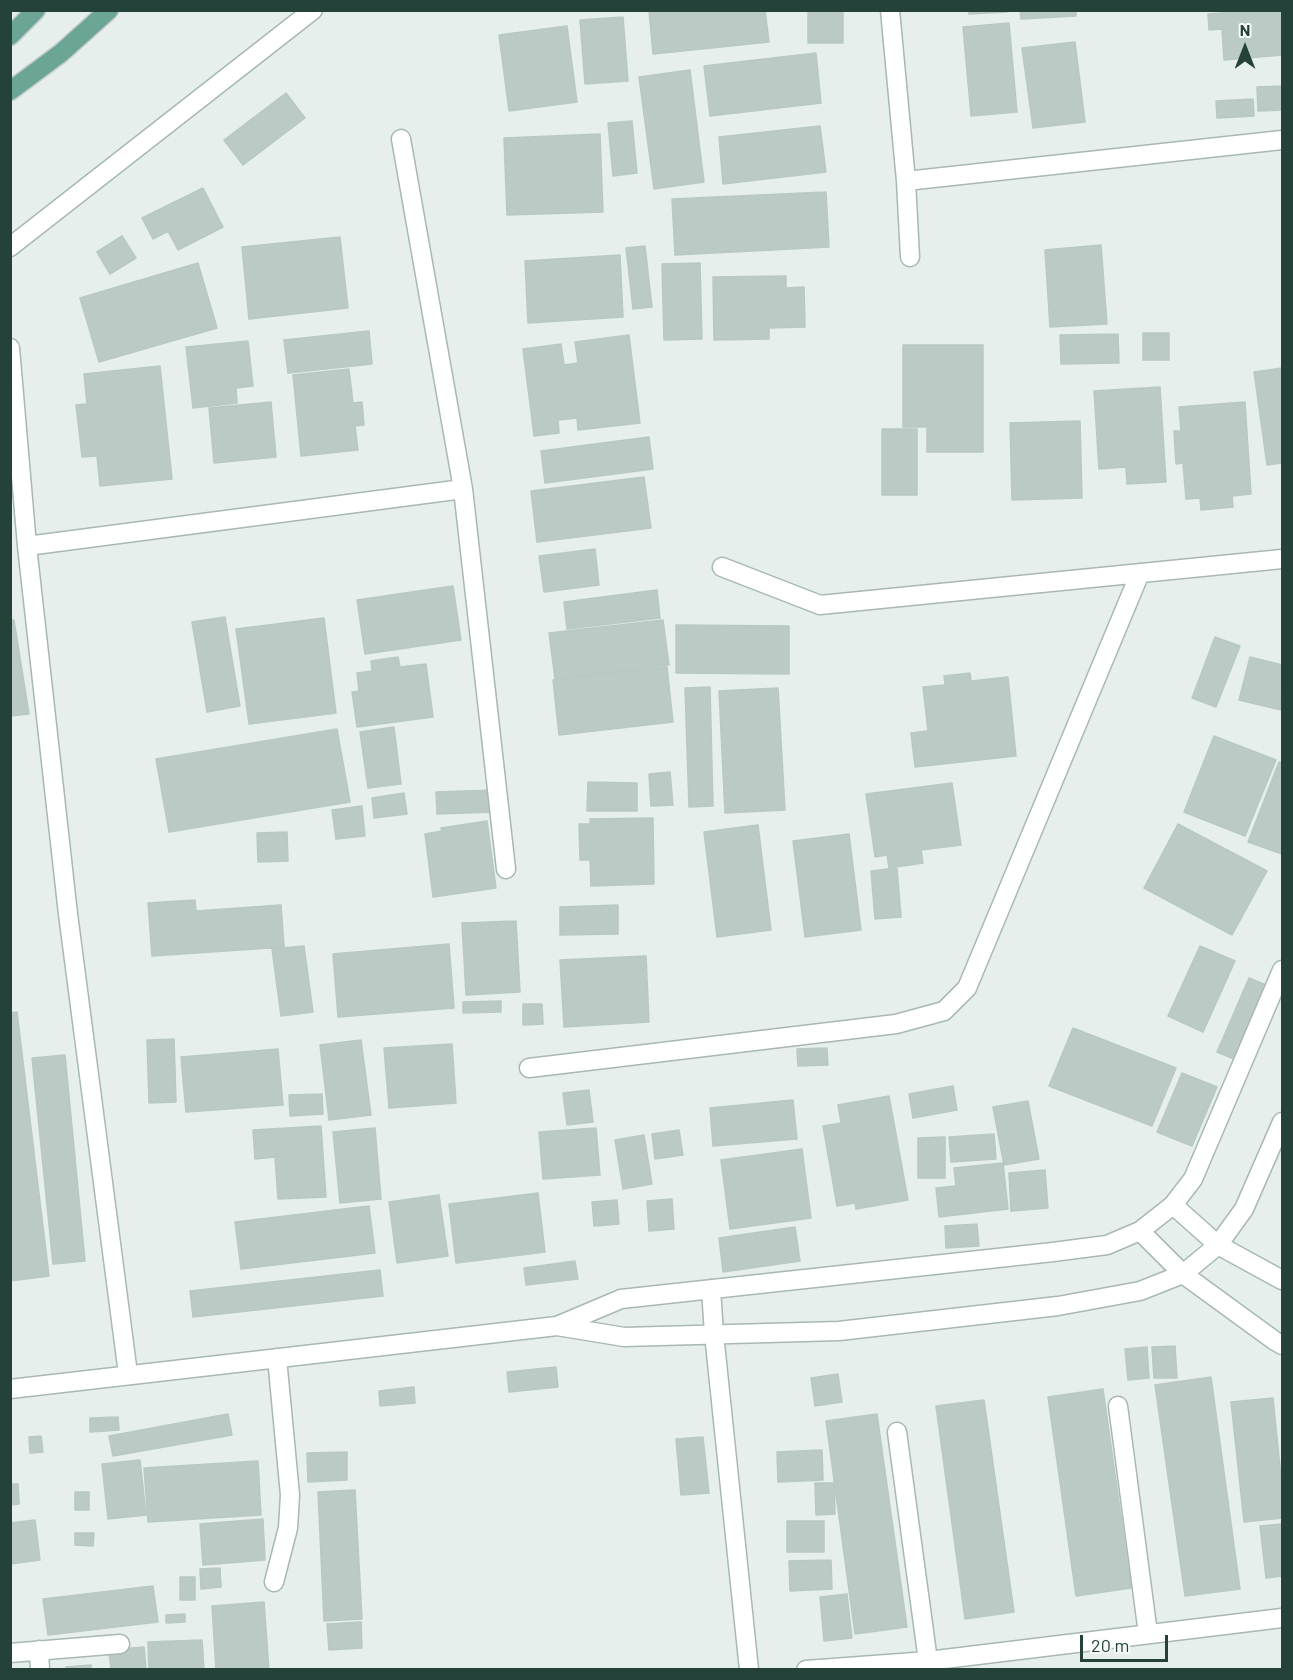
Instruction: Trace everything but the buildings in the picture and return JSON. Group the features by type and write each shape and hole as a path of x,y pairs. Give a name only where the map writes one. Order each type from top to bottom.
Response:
{"main road":[{"path":"10,36 36,10"},
{"path":"10,91 61,53 109,10"}],"street":[{"path":"10,247 313,10"},
{"path":"890,10 906,181 910,257"},
{"path":"401,139 464,489 506,869"},
{"path":"906,181 1282,140"},
{"path":"10,348 27,546 68,914 128,1374"},
{"path":"27,546 464,489"},
{"path":"10,513 27,546"},
{"path":"722,567 819,605 1282,559"},
{"path":"530,1068 896,1024 944,1011 967,988 1140,573"},
{"path":"557,1326 621,1299 1107,1245 1140,1231 1173,1205 1193,1179 1282,970"},
{"path":"10,1389 557,1326 624,1337 839,1331 1058,1306 1140,1291 1183,1274 1218,1245 1244,1209 1282,1122"},
{"path":"1173,1205 1218,1245 1282,1280"},
{"path":"1140,1231 1183,1274 1282,1345"},
{"path":"711,1289 749,1670"},
{"path":"274,1582 288,1528 290,1495 277,1358"},
{"path":"1118,1406 1148,1634"},
{"path":"897,1432 928,1661"},
{"path":"806,1670 928,1661 1282,1618"},
{"path":"10,1653 120,1644"},
{"path":"39,1650 40,1670"}]}
